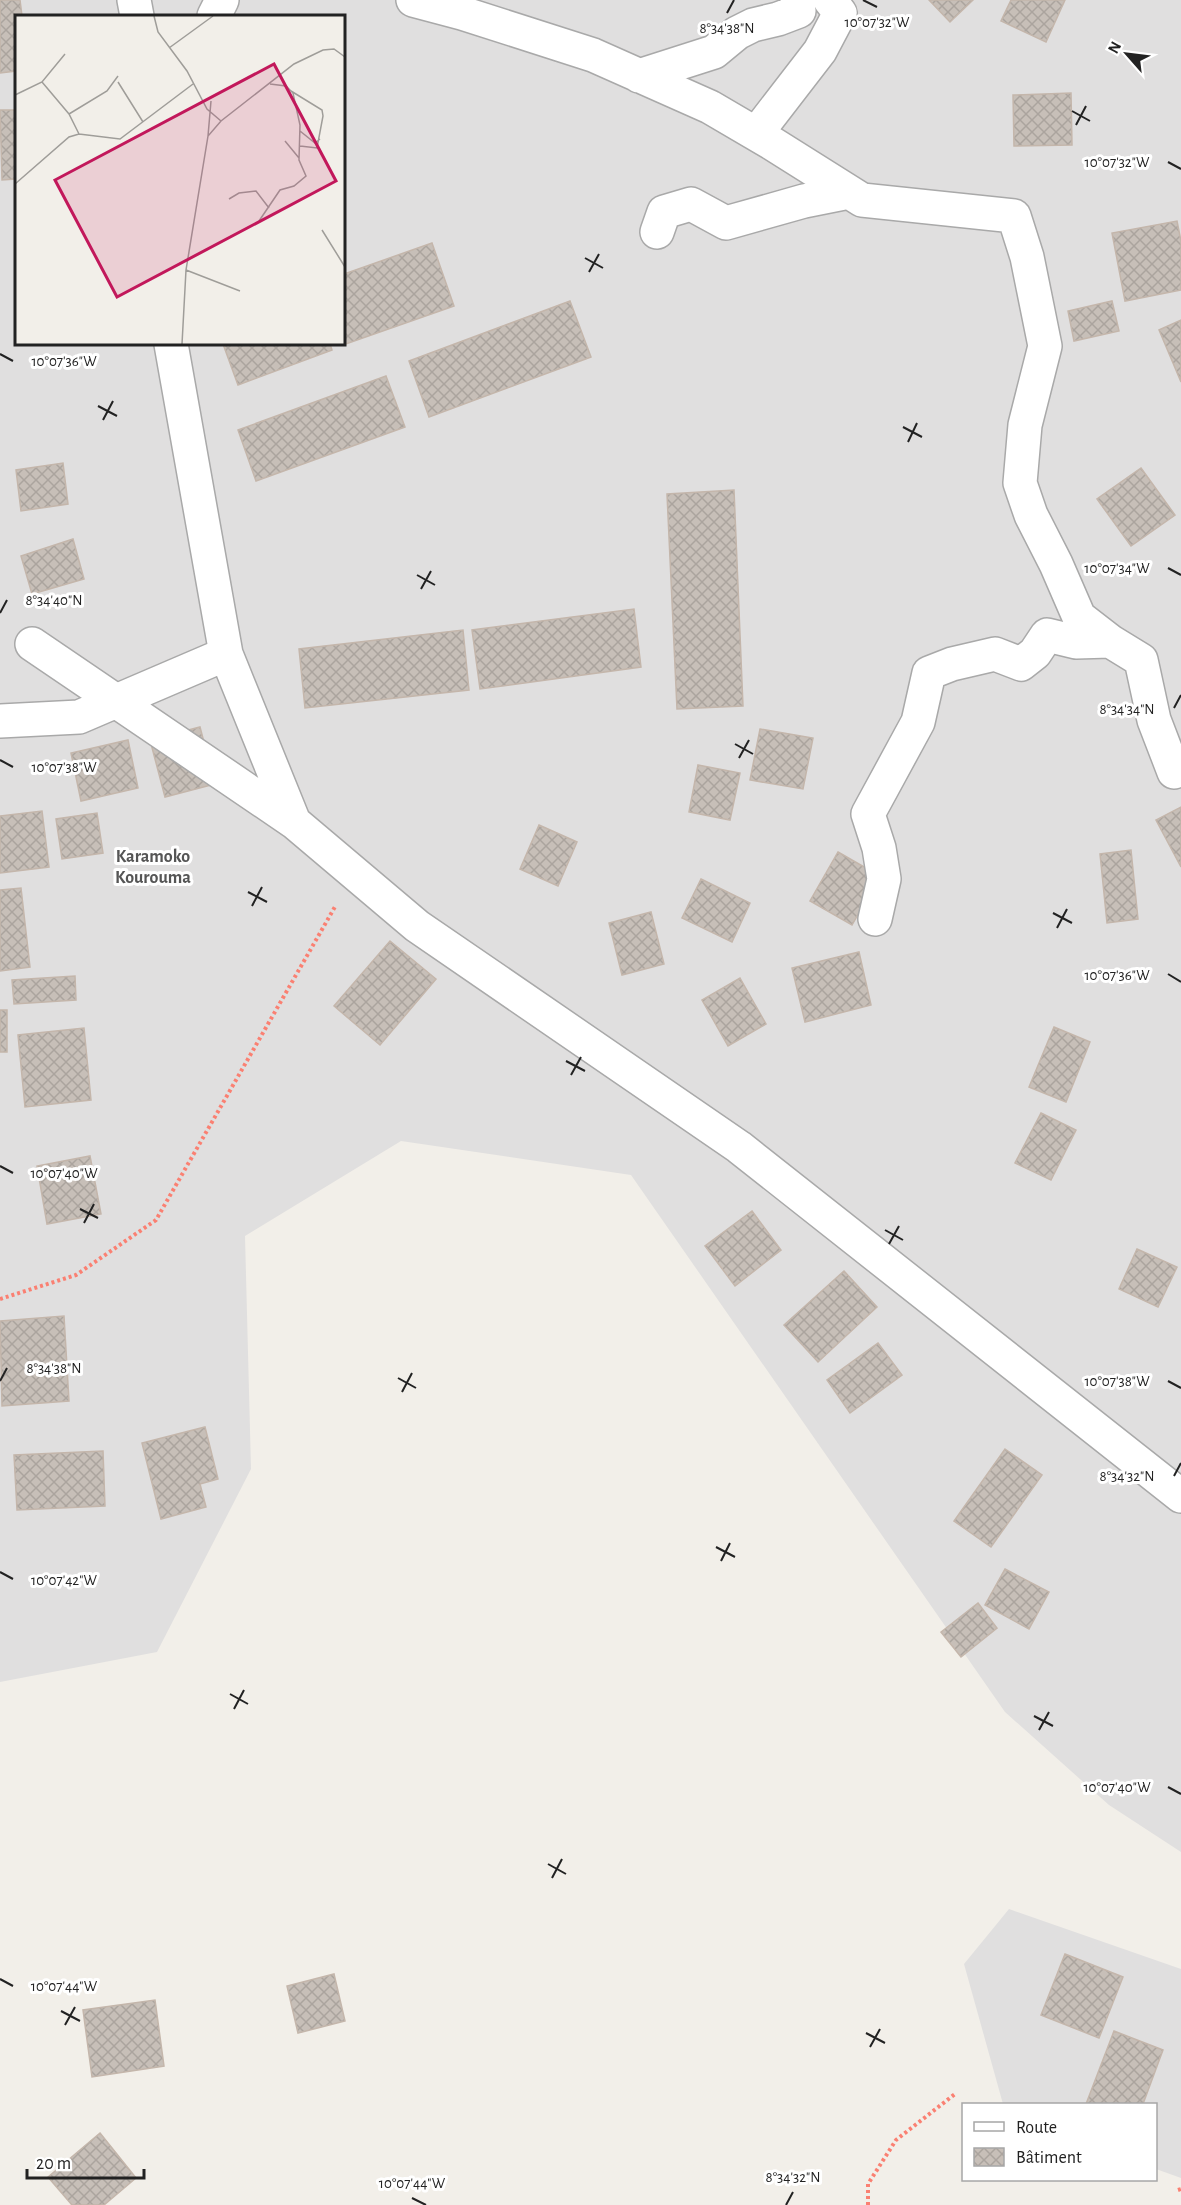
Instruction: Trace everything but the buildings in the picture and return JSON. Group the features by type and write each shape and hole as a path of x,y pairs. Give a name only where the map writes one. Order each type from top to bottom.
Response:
{"street":[{"path":"134,0 137,15"},
{"path":"214,15 222,0"},
{"path":"413,0 462,13 593,55 710,107 862,200 1014,216 1027,257 1045,346 1025,425 1020,483 1031,515 1079,617 1141,660 1154,720 1174,772"},
{"path":"639,76 714,52 737,33 753,25 778,19 799,10 797,0"},
{"path":"756,134 820,51 840,13 830,0"},
{"path":"657,232 664,212 691,204 726,223 804,201 849,192"},
{"path":"171,345 225,654 294,822"},
{"path":"875,919 884,879 879,848 868,814 918,722 929,673 952,664 995,654 1021,664 1035,653 1047,635 1076,642 1110,640"},
{"path":"32,644 294,822 417,926 739,1147 1181,1496"},
{"path":"0,721 78,717 225,654"}],"path":[{"path":"0,1299 76,1275 156,1220 355,873"},
{"path":"868,2205 868,2184 896,2140 955,2094"}],"shaded area":[{"path":"0,0 1181,0 1181,1852 1109,1805 1005,1712 631,1175 401,1141 245,1236 251,1469 157,1652 0,1682"},
{"path":"1009,1909 1181,1969 1181,2178 1157,2169 1157,2103 1003,2103 964,1964"}],"district":[{"name":"Karamoko Kourouma","path":"153,867"}]}
